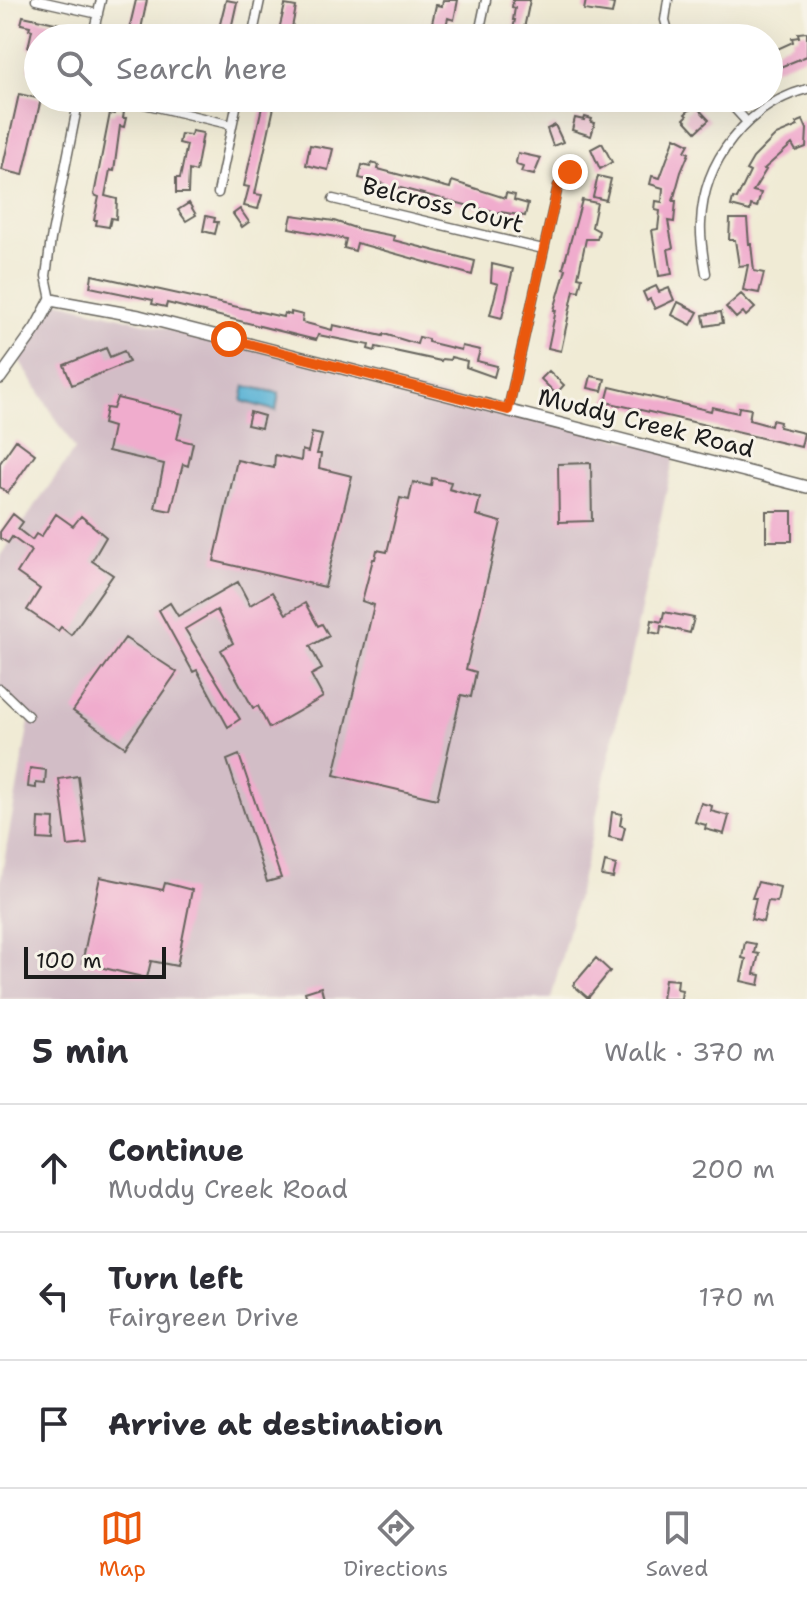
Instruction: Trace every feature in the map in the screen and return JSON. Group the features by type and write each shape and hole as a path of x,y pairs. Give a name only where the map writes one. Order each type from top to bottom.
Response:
{"street":[{"path":"36,0 98,14"},
{"path":"96,24 101,0"},
{"path":"255,24 260,0"},
{"path":"481,24 486,0"},
{"path":"666,24 668,0"},
{"path":"783,99 807,89"},
{"path":"0,378 36,328 51,300 46,276 76,112"},
{"path":"178,112 232,125"},
{"path":"218,193 235,112"},
{"path":"738,112 747,122"},
{"path":"706,273 701,224 707,185 722,153 747,122 762,112"},
{"path":"508,410 558,186 570,172"},
{"name":"Belcross Court","path":"333,199 543,249"},
{"name":"Muddy Creek Road","path":"51,300 139,316 807,487"},
{"path":"0,689 28,716"}],"shaded area":[{"path":"51,300 675,452 589,849 551,999 0,999 0,884 29,722 28,716 0,689 0,556 75,449 16,355"}],"water":[{"path":"245,386 279,393 276,411 242,401"}],"building":[{"path":"136,0 147,0 142,24 130,24"},
{"path":"226,0 237,2 232,24 220,24"},
{"path":"443,0 458,0 454,20 448,18 446,24 429,24 432,23 436,5 442,6"},
{"path":"513,0 530,0 525,24 514,24 515,8 512,7"},
{"path":"586,0 610,1 614,4 612,14 584,10"},
{"path":"285,5 296,7 293,24 280,24"},
{"path":"23,16 60,24 24,25 21,24"},
{"path":"807,32 807,56 783,66 783,46 793,42 792,38 799,37 798,33"},
{"path":"19,94 24,95 24,112 38,112 23,175 2,170"},
{"path":"124,112 123,118 126,118 124,127 120,126 114,171 110,170 105,196 117,199 116,219 111,218 109,227 96,225 97,220 94,220 99,197 94,195 110,113"},
{"path":"261,112 273,112 255,194 262,195 258,209 244,206 249,187 244,186"},
{"path":"702,112 709,120 696,132 684,119 685,114"},
{"path":"585,117 595,123 591,136 572,130 575,118 584,120"},
{"path":"803,120 807,129 806,147 796,151 792,144 764,169 753,191 761,193 757,207 751,205 750,211 731,206 750,172 746,170 753,158 776,135 798,126 796,123"},
{"path":"555,125 563,142 553,146 547,129"},
{"path":"192,131 203,133 196,172 189,170 188,193 176,193 176,178 180,178 187,145 179,143 181,134 191,135"},
{"path":"675,137 689,144 685,151 689,153 673,201 676,201 674,222 668,221 673,248 668,249 672,274 659,276 652,230 658,229 660,211 655,210 656,201 662,202 663,188 650,184 652,176 660,178"},
{"path":"602,143 612,162 600,169 591,149"},
{"path":"310,145 333,149 328,170 306,165"},
{"path":"518,153 541,158 534,175 521,172 523,167 516,162"},
{"path":"371,163 379,165 378,169 450,188 452,181 505,198 506,193 515,195 514,200 528,204 525,216 500,214 393,186 393,189 384,187 384,184 359,178 362,165 370,167"},
{"path":"598,176 611,179 606,200 593,197"},
{"path":"582,200 597,203 592,227 599,231 597,239 586,239 578,277 582,278 579,291 574,290 561,351 548,348 554,310 566,269 563,268"},
{"path":"189,203 196,215 186,221 178,210"},
{"path":"240,209 249,222 242,227 233,214"},
{"path":"292,215 334,221 394,236 393,240 475,261 472,275 357,243 355,251 344,248 346,239 289,228"},
{"path":"206,216 218,222 215,234 203,231"},
{"path":"730,219 747,219 754,271 764,273 759,293 743,290 748,265 739,266 735,240 729,240"},
{"path":"492,264 513,269 502,318 490,315 498,284 491,282"},
{"path":"92,275 283,317 284,313 291,315 291,312 303,315 302,322 332,330 333,325 384,334 417,344 419,337 461,350 462,346 480,350 477,361 497,366 494,377 466,367 467,361 451,357 450,360 441,361 376,347 375,351 368,349 369,345 318,335 316,340 167,303 166,307 152,304 153,300 90,287"},
{"path":"656,286 659,292 669,288 674,300 655,309 643,292"},
{"path":"741,294 755,308 746,316 743,312 736,318 726,307"},
{"path":"678,302 698,312 691,325 672,315"},
{"path":"721,312 723,323 705,326 703,315"},
{"path":"106,348 110,357 124,351 129,362 72,385 64,365"},
{"path":"549,371 564,385 556,394 541,379"},
{"path":"591,376 605,379 602,391 588,388"},
{"path":"610,387 711,411 712,407 738,413 739,407 751,409 749,420 771,426 772,420 780,422 779,427 804,433 801,447 606,402"},
{"path":"117,398 183,414 177,439 193,443 188,466 183,464 171,511 155,508 164,464 108,451 113,427 103,424 106,408 113,409"},
{"path":"250,412 264,416 261,428 247,425"},
{"path":"312,433 322,435 317,454 321,454 319,468 352,476 325,587 214,561 237,460 274,468 275,455 301,461 302,450 308,452"},
{"path":"16,440 35,454 8,493 0,487 0,463"},
{"path":"591,463 592,521 559,522 558,464"},
{"path":"432,478 451,482 449,489 480,498 476,515 501,522 466,669 476,672 471,697 461,695 437,799 334,775 374,605 362,601 373,559 377,550 387,552 400,498 409,500 413,482 431,486"},
{"path":"766,511 792,511 792,541 766,541"},
{"path":"13,514 23,522 18,529 32,540 36,534 41,537 56,514 73,526 81,516 106,537 92,561 113,575 71,635 61,627 58,631 27,610 40,589 17,573 31,551 12,537 8,543 0,538 0,532"},
{"path":"238,582 250,605 272,592 286,614 305,603 318,626 322,624 329,636 310,646 322,669 311,675 323,697 269,728 258,706 253,708 221,650 233,643 217,610 185,629 240,719 228,727 159,610 170,603 178,616"},
{"path":"664,612 694,618 690,633 661,626 660,634 650,632 652,620 662,622"},
{"path":"125,638 177,672 125,747 73,711"},
{"path":"239,755 281,878 267,882 227,760"},
{"path":"30,768 46,770 45,784 36,783 36,788 28,787"},
{"path":"78,776 87,844 68,846 59,779"},
{"path":"701,803 712,806 711,811 729,816 724,834 705,829 706,825 695,822"},
{"path":"612,812 622,814 620,825 625,827 622,840 609,837"},
{"path":"39,818 54,819 53,840 38,839"},
{"path":"605,862 616,865 613,878 602,876"},
{"path":"100,877 163,890 165,883 192,890 177,966 151,961 147,978 82,963"},
{"path":"758,882 780,887 777,902 768,901 763,922 751,919 756,898 752,898"},
{"path":"745,942 756,944 754,953 759,954 754,974 761,975 759,985 741,981 746,959 742,958"},
{"path":"596,958 610,971 588,998 573,985"},
{"path":"665,979 678,980 681,999 662,999"},
{"path":"321,987 324,999 307,999 305,992"}],"route":[{"path":"229,339 508,410 558,186 570,172"}]}
